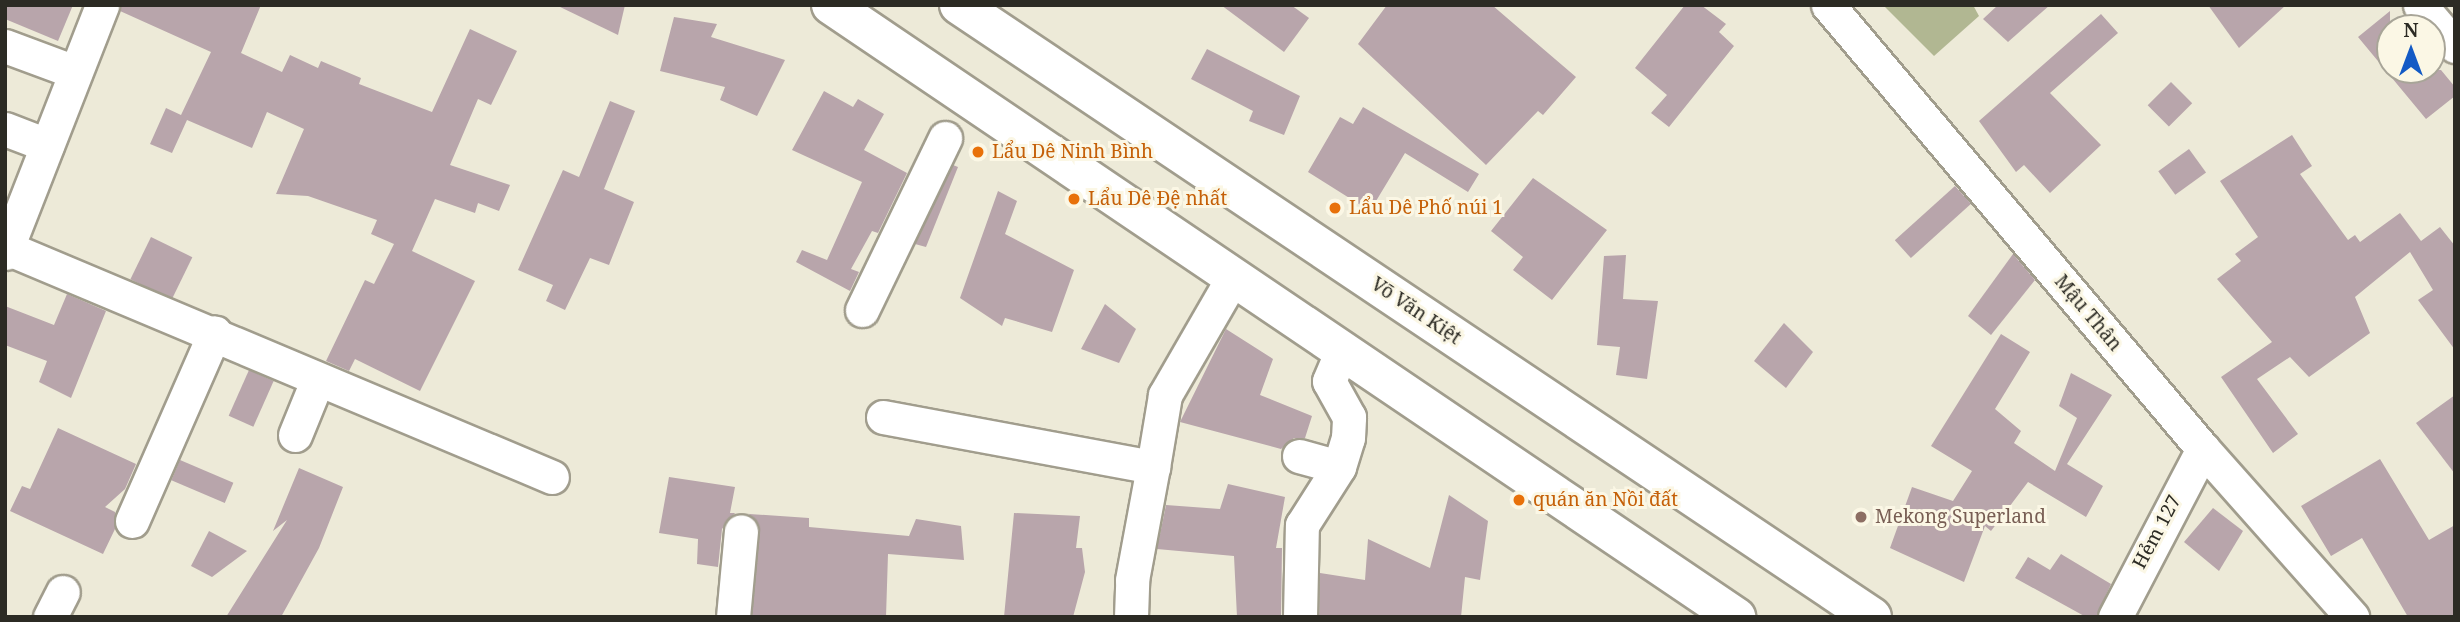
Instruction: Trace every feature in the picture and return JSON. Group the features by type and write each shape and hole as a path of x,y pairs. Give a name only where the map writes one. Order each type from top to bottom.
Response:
{"main road":[{"path":"831,5 1735,617"},
{"name":"Võ Văn Kiệt","path":"959,5 1872,617"}],"street":[{"path":"102,5 6,250 215,332 317,381 552,477"},
{"name":"Mậu Thân","path":"1828,5 2203,449 2352,617"},
{"path":"2420,5 2455,46"},
{"path":"5,46 75,72"},
{"path":"5,129 47,145"},
{"path":"862,310 945,138"},
{"path":"1131,617 1132,580 1165,396 1232,279"},
{"path":"132,521 215,332"},
{"path":"1300,617 1302,525 1339,467 1349,417 1329,381 1342,351"},
{"path":"295,435 317,381"},
{"path":"883,417 1153,467"},
{"name":"Hẻm 127","path":"2115,617 2203,449"},
{"path":"1299,456 1339,467"},
{"path":"733,617 741,531"}],"green space":[{"path":"1883,5 1973,5 1979,16 1934,56"}],"building":[{"path":"5,5 73,5 58,41 5,19"},
{"path":"121,5 261,5 241,53 282,72 290,55 318,68 321,61 361,78 359,84 432,112 470,29 517,51 491,105 478,99 450,165 510,185 499,211 478,203 475,213 435,199 412,251 475,281 420,391 355,359 349,371 326,361 365,280 374,284 394,244 371,234 377,220 308,196 276,194 304,129 267,112 252,148 187,120 172,153 150,144 166,108 181,115 211,52 120,11"},
{"path":"556,5 625,5 618,35"},
{"path":"1221,5 1291,5 1309,18 1284,52"},
{"path":"1387,5 1492,5 1576,77 1543,115 1538,111 1486,165 1358,44"},
{"path":"1685,5 1701,5 1726,24 1719,32 1734,46 1669,127 1651,113 1667,95 1635,68"},
{"path":"1998,5 2050,5 2008,42 1983,19"},
{"path":"2208,5 2286,5 2239,48"},
{"path":"2101,14 2118,33 2050,93 2101,145 2050,193 2024,165 2016,172 1979,121"},
{"path":"674,17 717,24 711,37 785,60 757,116 720,100 725,87 660,71"},
{"path":"2376,22 2376,59 2358,37"},
{"path":"1207,49 1300,96 1284,135 1249,121 1253,111 1191,79"},
{"path":"2446,76 2455,87 2455,96 2426,119 2397,84 2446,84"},
{"path":"2171,82 2192,103 2169,127 2148,105"},
{"path":"824,91 853,107 858,99 884,114 864,150 907,173 878,233 872,231 851,269 859,272 850,291 796,262 802,250 827,260 862,182 792,150"},
{"path":"610,101 635,111 604,189 634,202 609,265 590,258 565,310 546,301 553,285 518,270 563,170 579,177"},
{"path":"1363,107 1479,174 1468,192 1405,153 1370,211 1308,172 1340,117 1353,124"},
{"path":"2292,135 2312,166 2300,174 2348,240 2355,235 2360,242 2400,213 2421,241 2440,227 2455,246 2455,350 2418,300 2433,290 2410,252 2355,297 2370,333 2309,377 2290,357 2257,379 2298,434 2273,453 2221,377 2272,342 2217,279 2241,261 2235,254 2258,237 2220,181"},
{"path":"2189,149 2206,172 2175,195 2158,171"},
{"path":"953,165 958,167 926,247 915,244"},
{"path":"1533,178 1607,230 1552,300 1513,270 1523,257 1491,231"},
{"path":"1955,186 1971,204 1911,258 1895,240"},
{"path":"998,191 1017,201 1005,234 1074,270 1052,332 1005,318 1002,326 960,298"},
{"path":"151,237 192,257 172,299 130,279"},
{"path":"2013,254 2035,280 1991,335 1968,316"},
{"path":"1626,255 1623,299 1658,301 1647,379 1616,375 1620,347 1597,345 1604,256"},
{"path":"67,294 106,311 71,398 39,382 47,361 5,345 5,306 54,325"},
{"path":"1105,304 1136,329 1119,363 1081,349"},
{"path":"1784,323 1813,352 1786,388 1754,361"},
{"path":"1226,329 1273,359 1260,395 1312,416 1305,438 1294,438 1281,449 1180,422"},
{"path":"2001,334 2030,352 1995,409 2021,431 2014,443 2055,471 2077,418 2059,406 2071,373 2112,395 2067,464 2103,486 2086,517 2028,482 1991,531 1985,526 1964,582 1890,548 1912,487 1953,501 1972,471 1931,446"},
{"path":"249,370 274,381 253,427 229,416"},
{"path":"2455,395 2455,474 2416,423"},
{"path":"58,428 136,464 125,489 105,507 115,512 115,529 103,554 10,511 22,486 30,489"},
{"path":"2380,459 2429,540 2455,525 2455,617 2408,617 2362,538 2331,556 2301,506"},
{"path":"180,460 233,483 225,503 171,480"},
{"path":"299,468 343,487 319,548 281,617 226,617 287,520 273,531"},
{"path":"669,477 735,487 730,513 735,513 722,529 718,567 697,564 698,539 659,533"},
{"path":"1228,484 1285,497 1276,548 1282,548 1281,617 1237,617 1234,556 1157,549 1166,505 1220,509"},
{"path":"1449,495 1488,521 1480,580 1465,577 1461,617 1319,617 1320,573 1365,580 1368,539 1430,568"},
{"path":"2213,508 2243,531 2219,571 2184,542"},
{"path":"1014,513 1080,516 1076,548 1082,548 1085,572 1073,617 1004,617"},
{"path":"749,514 809,518 809,527 909,536 916,519 961,526 964,560 888,554 886,617 752,617 760,532"},
{"path":"209,531 247,551 212,577 191,566"},
{"path":"2061,554 2111,584 2096,617 2086,617 2015,578 2028,557 2050,570"}],"place":[{"name":"Lẩu Dê Ninh Bình","path":"978,152"},
{"name":"Lẩu Dê Đệ nhất","path":"1074,199"},
{"name":"Lẩu Dê Phố núi 1","path":"1335,208"},
{"name":"quán ăn Nồi đất","path":"1519,500"},
{"name":"Mekong Superland","path":"1861,517"}]}
